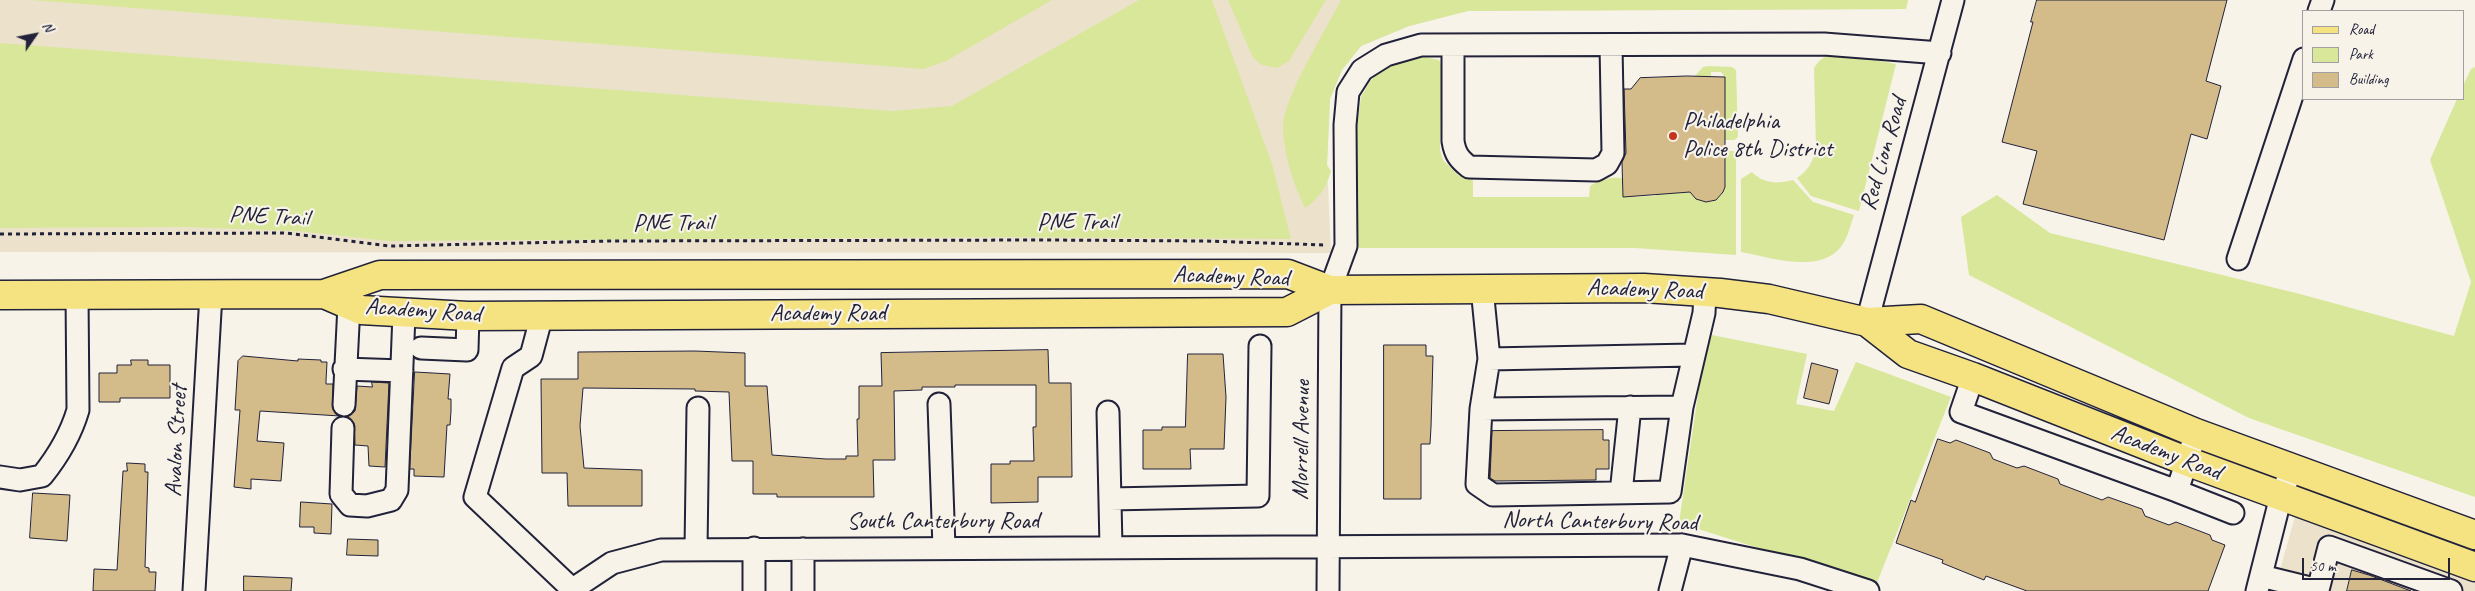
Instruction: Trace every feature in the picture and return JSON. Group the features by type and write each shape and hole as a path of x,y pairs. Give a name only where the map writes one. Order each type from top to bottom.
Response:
{"main road":[{"name":"Academy Road","path":"0,294 324,294 380,275 1288,274 1330,290 1592,286 1705,292 1769,299 1866,322 1921,319 2196,433 2475,535"},
{"name":"Academy Road","path":"324,294 361,310 404,314 468,316 1287,312 1330,290"},
{"name":"Academy Road","path":"1866,322 1908,354 1973,377 2186,461 2469,565"}],"street":[{"name":"Red Lion Road","path":"1866,322 1954,0"},
{"path":"1346,246 1344,124 1348,92 1362,70 1386,55 1421,45 1824,44 1940,53"},
{"path":"1453,45 1453,141 1456,154 1461,161 1468,167 1596,170 1607,164 1613,153 1611,45"},
{"path":"2238,259 2302,65"},
{"name":"Morrell Avenue","path":"1328,591 1330,290 1346,246"},
{"path":"1482,288 1489,359 1481,409 1477,484 1493,496 1670,492 1682,406 1692,355 1704,313 1705,292"},
{"path":"0,477 20,480 42,476 58,455 74,423 78,410 77,294"},
{"name":"Avalon Street","path":"194,591 211,294"},
{"path":"344,405 344,369 349,305"},
{"path":"343,428 340,494 350,505 367,506 391,500 397,490 404,314"},
{"path":"542,315 531,356 513,368 475,496 571,590"},
{"path":"421,348 466,350 468,316"},
{"path":"1110,499 1258,496 1260,346"},
{"path":"1489,359 1692,355"},
{"path":"344,369 402,371"},
{"path":"1973,377 1961,412 2233,512"},
{"path":"939,404 944,548"},
{"path":"1481,409 1682,406"},
{"path":"1621,493 1630,407"},
{"path":"696,548 698,408"},
{"path":"1108,412 1111,547"},
{"path":"2177,491 2196,433"},
{"path":"2292,468 2281,496 2259,583 2318,590 2329,547 2451,591 2469,565"},
{"path":"1670,591 1682,545"},
{"name":"North Canterbury Road","path":"1327,546 1682,545 1800,569 1868,591"},
{"name":"South Canterbury Road","path":"571,590 612,564 662,550 696,548 1327,546"},
{"path":"754,548 754,591"},
{"path":"802,549 803,591"}],"path":[{"name":"PNE Trail","path":"0,234 286,233 390,246 609,241 1076,240 1205,241 1346,246"}],"shaded area":[{"path":"0,0 1908,0 1906,9 1468,11 1409,26 1361,46 1342,70 1330,99 1327,165 1331,253 0,252"},
{"path":"2296,513 2475,579 2475,591 2274,591"}],"green space":[{"path":"31,0 1052,0 946,61 924,69"},
{"path":"1139,0 1212,0 1272,164 1291,239 1008,237 388,241 298,231 184,227 0,228 0,43 892,111 952,106"},
{"path":"1228,0 1326,0 1289,61 1277,68 1262,65 1253,58"},
{"path":"1341,0 1908,0 1906,9 1468,11 1409,26 1361,46 1342,70 1330,99 1327,165 1331,171 1327,183 1321,192 1305,208 1287,159 1283,128 1285,116 1306,64"},
{"path":"1826,56 1853,56 1896,64 1859,211 1811,196 1797,178 1810,166 1816,148 1814,68"},
{"path":"1425,57 1439,60 1442,66 1440,150 1443,160 1459,176 1473,178 1473,197 1589,197 1590,186 1605,179 1622,178 1623,197 1690,192 1698,199 1707,202 1721,196 1724,190 1726,174 1725,151 1734,151 1736,156 1736,255 1635,248 1359,248 1357,242 1356,135 1361,97 1370,81 1381,70 1392,64"},
{"path":"1703,67 1732,67 1736,70 1738,137 1734,140 1725,140 1724,76 1721,72 1711,72 1711,77 1694,77"},
{"path":"2475,67 2475,497 2249,418 1969,275 1961,217 1997,195 2050,233 2300,294 2454,336 2471,282 2430,160 2457,100 2465,100 2465,82 2471,69"},
{"path":"1752,172 1761,179 1771,182 1793,180 1813,202 1854,215 1846,238 1838,250 1828,257 1817,261 1805,262 1778,260 1741,252 1741,179"},
{"path":"1707,334 1807,354 1796,404 1834,411 1856,362 1951,397 1876,585 1679,523"}],"building":[{"path":"2037,0 2227,0 2206,81 2221,86 2207,139 2191,134 2164,240 2023,204 2037,151 2002,142"},
{"name":"Philadelphia Police 8th District","path":"1725,77 1725,187 1723,192 1716,200 1706,202 1696,199 1690,192 1623,197 1622,162 1626,153 1624,89 1631,89 1640,78"},
{"path":"1384,345 1426,345 1426,356 1433,356 1430,444 1421,444 1421,499 1384,499"},
{"path":"1048,350 1049,383 1071,383 1072,477 1038,477 1038,502 991,503 991,464 1010,464 1010,461 1034,461 1033,427 1036,427 1036,385 955,385 955,387 922,387 922,390 894,391 895,460 873,460 874,497 777,497 777,494 753,494 753,461 732,461 729,392 695,391 695,389 583,388 580,426 584,468 642,470 642,506 568,506 567,473 542,473 541,379 578,379 578,352 695,351 745,353 745,386 767,386 772,455 846,459 846,456 858,456 857,419 859,419 859,386 882,386 881,353"},
{"path":"1188,354 1223,354 1226,397 1224,449 1190,449 1191,469 1143,469 1143,430 1162,430 1162,427 1185,427"},
{"path":"243,356 298,361 298,359 321,360 321,362 327,362 326,384 333,384 333,410 340,416 260,411 257,441 284,443 281,481 251,479 251,489 234,487 240,410 235,410 238,361"},
{"path":"131,360 148,360 148,365 170,365 170,398 120,398 120,402 99,402 99,373 117,373 117,365 131,365"},
{"path":"1812,363 1838,370 1829,404 1804,398"},
{"path":"415,372 450,374 448,399 451,399 451,411 450,425 447,425 444,477 414,476 414,469 410,469"},
{"path":"372,382 389,383 385,467 369,466 368,446 355,445 354,423 347,417 355,411 357,386 372,387"},
{"path":"1603,430 1603,440 1609,440 1609,469 1596,469 1596,480 1495,481 1490,478 1492,431"},
{"path":"1938,439 1950,443 1956,440 1990,453 1993,459 2017,468 2024,466 2058,479 2060,484 2102,500 2108,497 2142,509 2145,516 2169,525 2176,522 2210,535 2212,540 2225,545 2208,591 2027,591 1986,576 1984,580 1942,563 1943,560 1896,543 1911,500 1915,502"},
{"path":"127,463 145,464 145,472 148,472 145,567 149,568 149,572 156,572 155,591 93,591 94,569 117,570 123,471 127,471"},
{"path":"33,493 70,495 67,541 30,538"},
{"path":"301,502 332,504 331,534 314,533 314,527 300,527"},
{"path":"348,539 378,540 378,556 347,555"},
{"path":"2352,570 2369,575 2411,591 2347,591"},
{"path":"244,576 292,578 291,591 244,591"}],"place":[{"name":"Philadelphia Police 8th District","path":"1673,136"}]}
